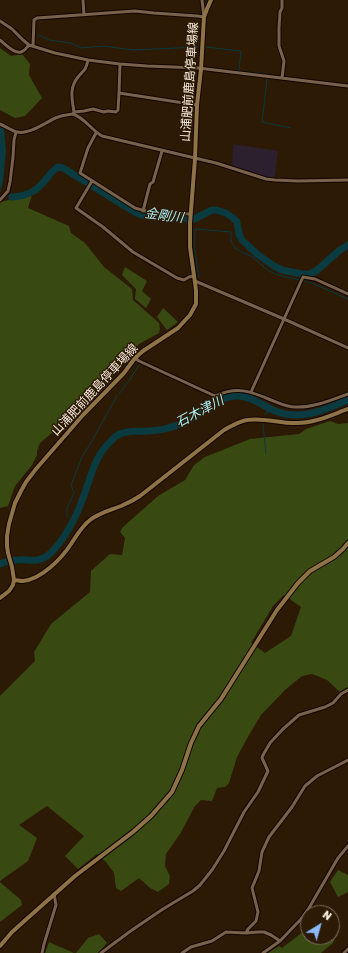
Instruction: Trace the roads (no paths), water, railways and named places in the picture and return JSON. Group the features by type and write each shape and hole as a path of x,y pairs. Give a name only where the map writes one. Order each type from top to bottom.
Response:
{"street":[{"path":"83,0 84,14"},
{"path":"0,40 13,50 18,52 24,51 31,45 34,20 37,18 135,11 204,17 202,0"},
{"name":"山浦肥前鹿島停車場線","path":"14,580 8,554 8,524 15,503 26,482 83,415 124,373 136,358 143,351 178,328 190,315 196,304 196,290 190,247 190,224 204,17 211,0"},
{"path":"282,0 279,28 279,46 284,61 282,78"},
{"path":"0,21 31,45 55,53 88,60 120,64 198,68 348,86"},
{"path":"88,60 86,68 73,85 71,94 74,113 85,121 96,133 102,136 216,163 275,180 348,180"},
{"path":"0,124 16,132 26,132 64,115 93,109 104,112 116,112 118,110 120,64"},
{"path":"119,93 197,105"},
{"path":"0,200 8,191 16,132"},
{"path":"96,133 88,148 80,173 135,208 143,211 191,214"},
{"path":"143,211 150,184 153,182 162,150"},
{"path":"92,181 76,208 103,227 133,252 177,278 184,280 194,276"},
{"path":"251,392 304,277 315,279 348,294"},
{"path":"195,281 348,348"},
{"path":"136,358 139,361 215,396 233,390 251,392 294,408 309,406 348,394"},
{"path":"0,598 9,591 14,580 24,581 31,579 41,574 61,558 80,530 89,521 96,516 129,503 140,496 224,430 240,422 248,420 296,424 308,422 348,409"},
{"path":"0,946 12,932 75,876 152,816 172,792 199,726 221,699 277,610 298,583 310,571 334,557 348,543"},
{"path":"101,953 132,930 200,885 224,851 244,812 258,792 268,771 262,758 262,754 270,743 299,715 325,708 348,690"},
{"path":"246,933 256,920 258,912 252,888 259,871 262,852 269,837 292,807 305,786 317,776 348,760"},
{"path":"262,953 280,940 302,918 338,858 347,848"},
{"path":"42,953 56,905 54,894"},
{"path":"182,953 191,947 212,941 226,932 264,932 280,940"},
{"path":"344,953 348,949"}],"water":[{"path":"0,127 4,129 6,151 3,181 0,192"}],"waterway":[{"path":"39,35 49,40 71,43 81,48 103,46 133,50 198,47"},
{"path":"206,47 241,51 239,71 267,74"},
{"path":"267,79 262,122 291,128"},
{"name":"金剛川","path":"12,197 32,192 58,167 63,168 141,215 194,219 212,210 226,213 237,222 239,234 242,240 257,254 282,270 310,274 316,271 348,245"},
{"path":"199,277 194,244 195,229 231,232 231,241 235,248 251,256 269,271 278,275 300,280"},
{"path":"304,281 348,299"},
{"path":"119,394 139,365"},
{"path":"83,455 117,396"},
{"name":"石木津川","path":"0,564 13,560 40,559 52,552 67,532 75,516 100,454 105,447 121,433 165,429 190,420 216,402 231,397 239,396 249,398 275,411 294,415 303,415 321,411 348,400"},
{"name":"石木津川","path":"265,415 267,412 275,411"},
{"path":"263,424 266,454"},
{"path":"67,517 67,508 74,493 71,485 82,457"}]}
